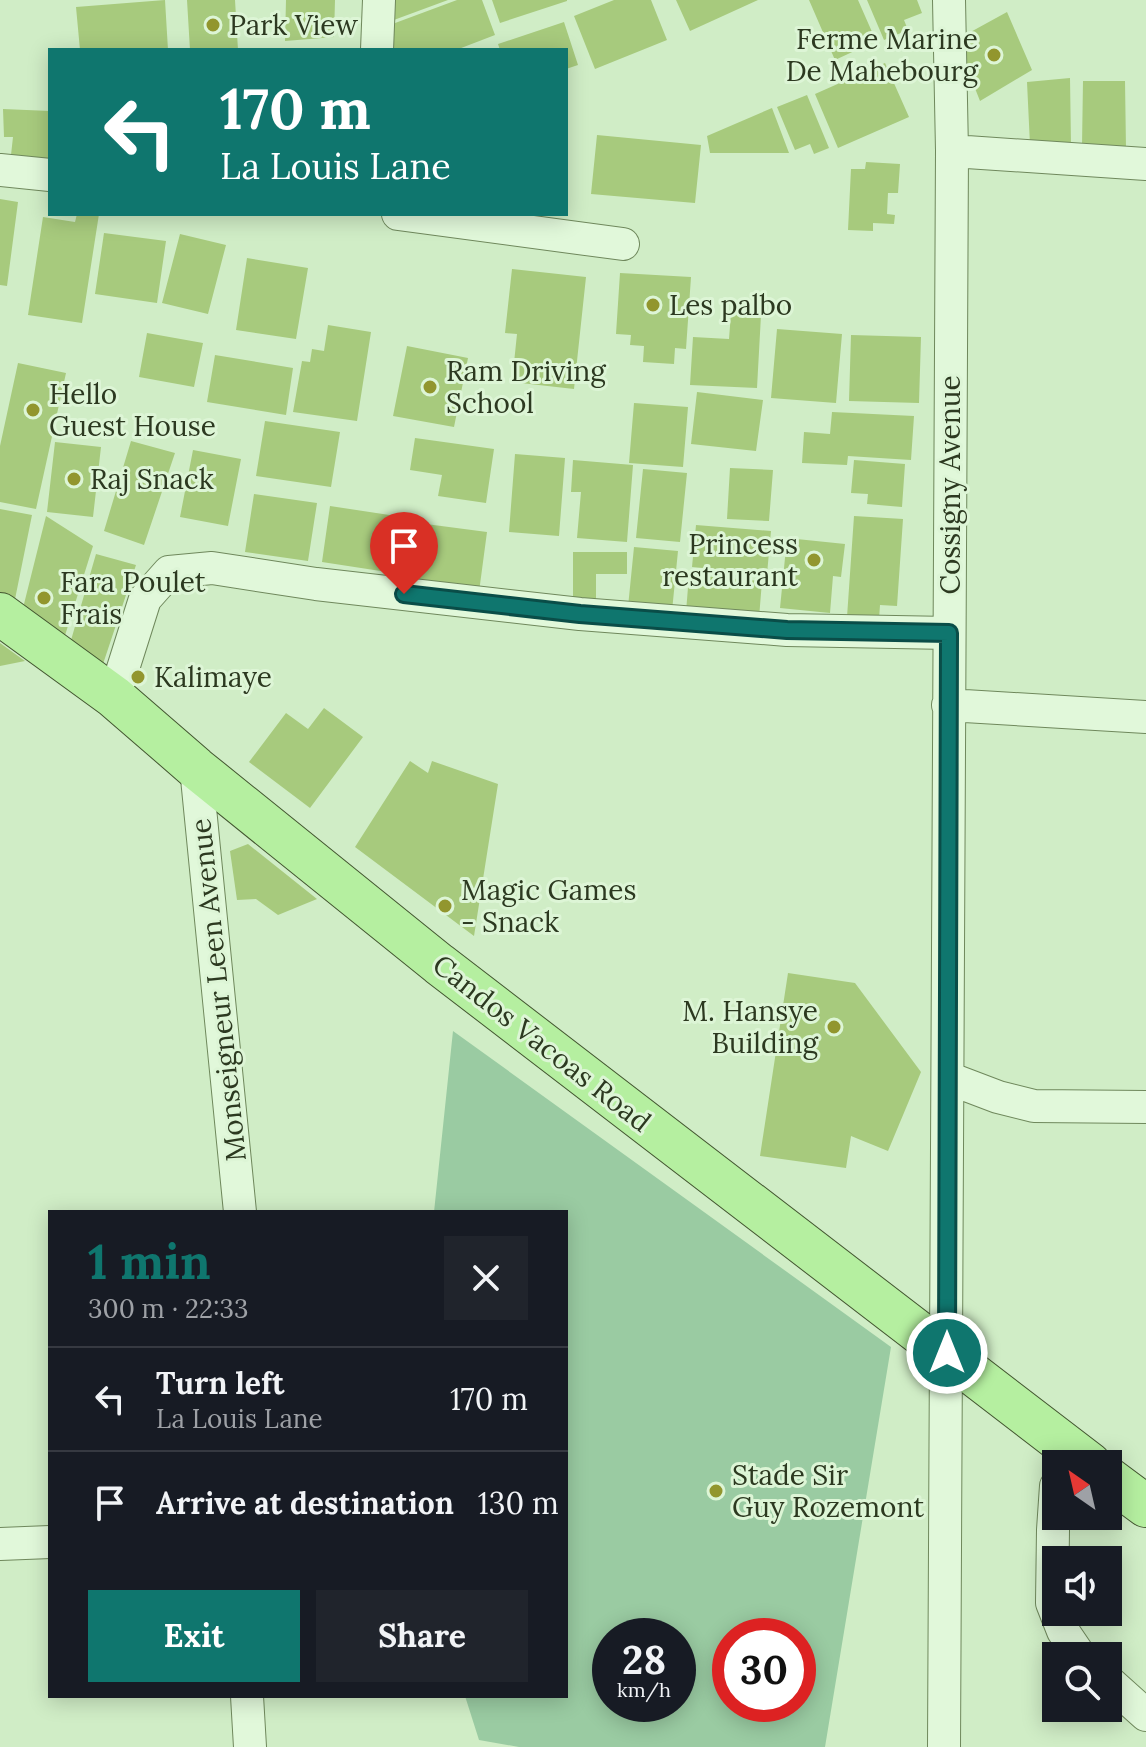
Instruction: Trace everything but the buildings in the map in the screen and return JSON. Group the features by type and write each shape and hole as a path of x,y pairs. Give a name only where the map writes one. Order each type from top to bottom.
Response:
{"main road":[{"name":"Candos Vacoas Road","path":"0,614 114,697 196,768 439,964 947,1353 1062,1450"},
{"path":"1122,1488 1146,1506"}],"street":[{"path":"377,48 379,0"},
{"name":"Cossigny Avenue","path":"944,1747 952,151 949,0"},
{"path":"952,151 1146,164"},
{"path":"0,170 48,175"},
{"path":"413,216 623,244"},
{"path":"114,697 145,599 169,572 212,568 316,584 580,614 787,630 949,633"},
{"path":"948,705 1146,717"},
{"name":"Monseigneur Leen Avenue","path":"196,768 240,1210"},
{"path":"948,1078 998,1097 1034,1106 1146,1107"},
{"path":"1053,1530 1052,1603 1070,1642"},
{"path":"0,1544 48,1542"},
{"path":"1122,1694 1146,1715"},
{"path":"247,1698 250,1747"}],"green space":[{"name":"Stade Sir Guy Rozemont","path":"453,1031 891,1347 825,1747 519,1747 479,1740 466,1698 568,1698 568,1210 434,1210"}],"place":[{"name":"Park View","path":"213,25"},
{"name":"Ferme Marine De Mahebourg","path":"994,55"},
{"name":"Les palbo","path":"653,305"},
{"name":"Ram Driving School","path":"430,387"},
{"name":"Hello Guest House","path":"33,410"},
{"name":"Raj Snack","path":"74,479"},
{"name":"Princess restaurant","path":"814,560"},
{"name":"Fara Poulet Frais","path":"44,598"},
{"name":"Kalimaye","path":"138,677"},
{"name":"Magic Games - Snack","path":"445,906"},
{"name":"M. Hansye Building","path":"834,1027"},
{"name":"Stade Sir Guy Rozemont","path":"716,1491"}],"route":[{"path":"404,594 580,614 787,630 949,633 947,1353"}]}
